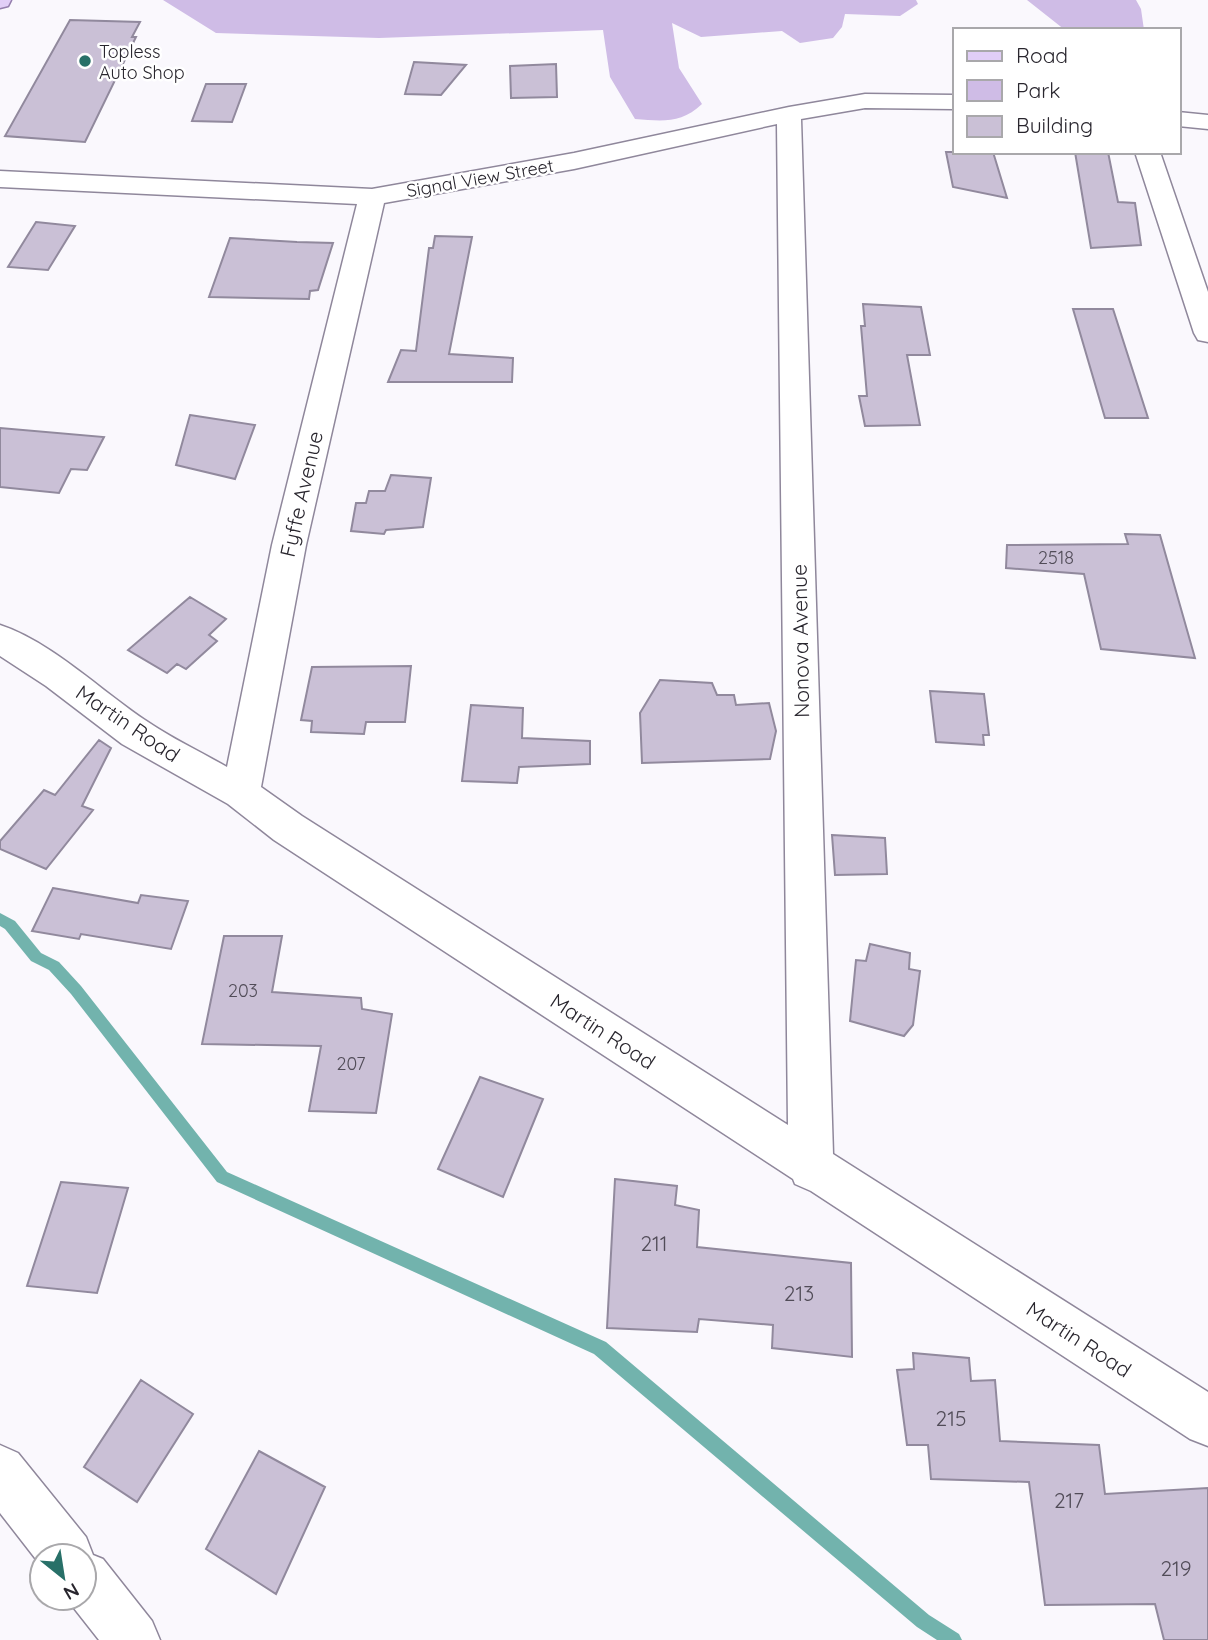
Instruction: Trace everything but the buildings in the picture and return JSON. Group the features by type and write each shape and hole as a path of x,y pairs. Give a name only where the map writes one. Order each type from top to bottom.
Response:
{"street":[{"name":"Signal View Street","path":"1,181 372,197 574,162 789,114 865,101 953,102"},
{"name":"Nonova Avenue","path":"789,114 811,1168"},
{"path":"1180,119 1208,122"},
{"path":"1148,154 1208,333"},
{"name":"Fyffe Avenue","path":"241,793 289,545 372,197"},
{"name":"Martin Road","path":"2,643 59,676 135,733 241,793 288,828 1208,1422"},
{"path":"0,1471 55,1542"},
{"path":"98,1596 133,1640"}],"green space":[{"path":"163,0 916,0 918,4 900,16 845,14 842,27 833,38 800,43 782,31 701,37 672,23 679,68 702,104 679,118 663,120 635,119 610,77 603,30 379,38 216,33"},
{"path":"1027,0 1136,0 1141,9 1144,28 1062,28"}],"waterway":[{"path":"0,919 10,925 36,957 54,966 76,990 222,1177 600,1348 923,1621 953,1640"}],"place":[{"name":"Topless Auto Shop","path":"85,61"}]}
